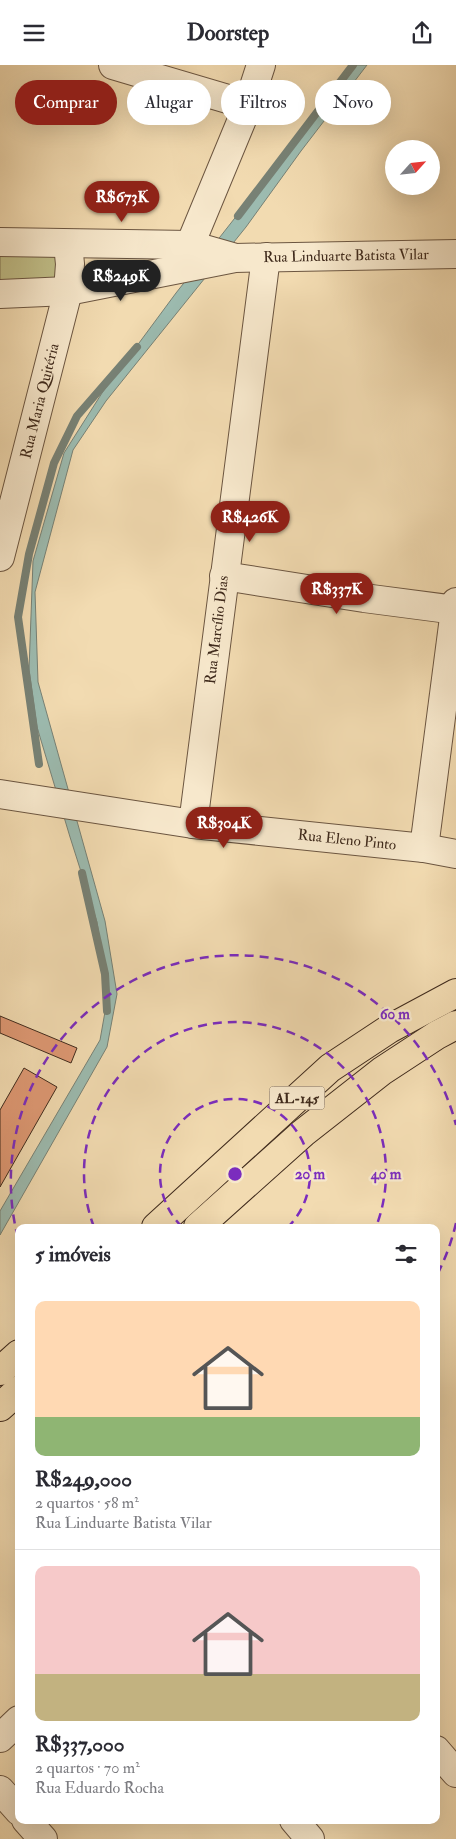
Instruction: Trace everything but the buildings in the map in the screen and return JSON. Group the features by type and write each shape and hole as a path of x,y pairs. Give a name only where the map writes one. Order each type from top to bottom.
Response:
{"highway":[{"name":"AL-145","path":"159,1224 330,1068 389,1029 456,993"},
{"name":"AL-145","path":"201,1224 303,1133 382,1071 437,1035 456,1025"},
{"path":"0,1371 15,1358"},
{"path":"0,1407 15,1393"}],"street":[{"path":"113,65 221,97"},
{"path":"256,80 261,65"},
{"path":"190,245 240,125"},
{"name":"Rua Linduarte Batista Vilar","path":"0,242 190,245 235,259"},
{"name":"Rua Maria Quitéria","path":"0,557 68,291 70,264 68,244"},
{"name":"Rua Linduarte Batista Vilar","path":"0,294 68,291 235,259 456,254"},
{"name":"Rua Marcílio Dias","path":"193,824 266,257"},
{"path":"224,576 364,598 456,607 424,848"},
{"name":"Rua Eleno Pinto","path":"0,794 193,824 424,848 456,854"},
{"path":"0,1738 15,1724"},
{"path":"440,1755 456,1773"},
{"path":"0,1791 15,1807"},
{"path":"30,1824 43,1839"},
{"path":"297,1824 310,1839"}],"shaded area":[{"path":"0,253 62,256 62,278 0,284"}],"water":[{"path":"355,65 367,65 355,80 343,80"},
{"path":"315,116 315,125 321,125 246,227 106,401 73,450 35,592 38,682 105,921 117,994 107,1047 0,1235 0,1211 100,1040 108,995 97,922 37,727 29,670 33,561 64,453 102,393 176,293"}],"waterway":[{"path":"238,216 353,65"},
{"path":"39,764 18,617 29,554 54,463 77,416 137,347"},
{"path":"82,873 105,974 107,1011"}]}
